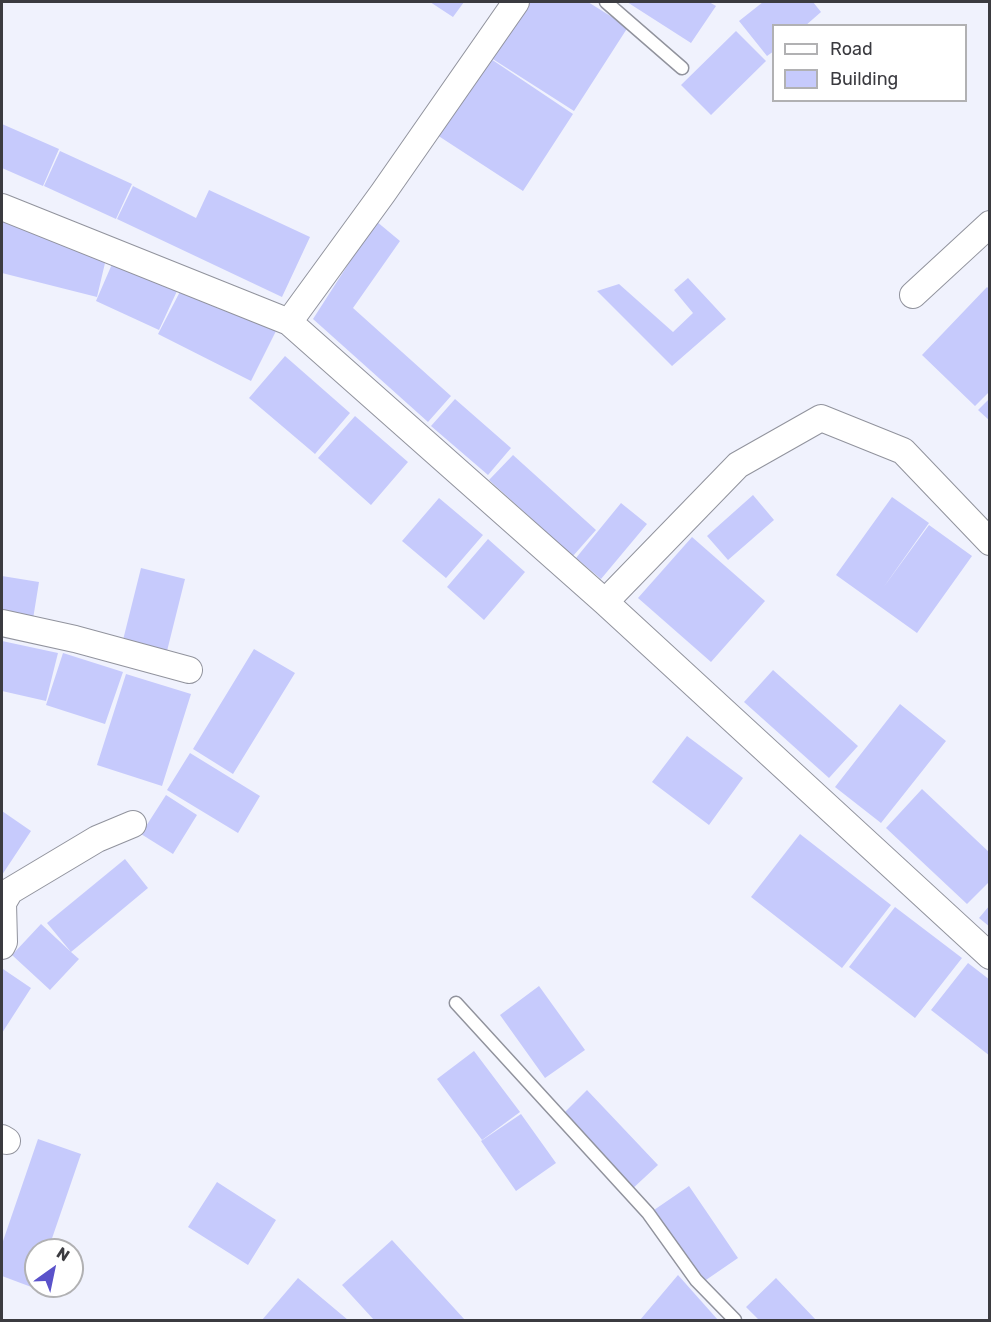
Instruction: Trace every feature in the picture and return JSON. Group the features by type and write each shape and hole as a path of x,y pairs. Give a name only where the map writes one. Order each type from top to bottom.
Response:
{"street":[{"path":"290,322 516,2"},
{"path":"2,207 290,322 605,602 990,956"},
{"path":"913,295 990,224"},
{"path":"605,602 738,465 821,418 903,451 990,542"},
{"path":"2,623 75,639 189,670"},
{"path":"2,946 4,942 3,903 10,891 96,839 133,824"}],"lane":[{"path":"606,2 682,68"},
{"path":"456,1003 648,1213 696,1280 735,1320"}],"building":[{"path":"430,2 464,2 453,17"},
{"path":"523,2 588,2 628,27 574,111 488,56"},
{"path":"627,2 709,2 716,6 691,43"},
{"path":"763,2 813,2 821,12 807,24 772,24 772,52 767,56 739,21"},
{"path":"736,31 766,61 711,115 681,85"},
{"path":"488,57 573,114 523,191 437,135"},
{"path":"2,124 59,149 43,186 2,168"},
{"path":"60,151 132,184 116,219 44,186"},
{"path":"133,186 196,218 209,190 310,237 282,297 117,219"},
{"path":"2,219 109,246 97,297 2,273"},
{"path":"376,221 400,241 353,308 451,396 428,422 313,319"},
{"path":"119,248 183,278 159,330 96,301"},
{"path":"688,278 726,319 672,366 597,291 619,284 673,332 693,313 674,290"},
{"path":"186,280 278,327 251,381 158,334"},
{"path":"987,287 990,290 990,391 975,406 922,355"},
{"path":"285,356 350,413 315,454 249,398"},
{"path":"990,398 990,421 978,410"},
{"path":"455,399 511,448 488,475 431,426"},
{"path":"355,416 408,462 371,505 318,458"},
{"path":"513,455 596,530 573,556 489,480"},
{"path":"753,495 774,520 728,560 707,536"},
{"path":"892,497 929,523 883,588 929,525 972,556 917,633 836,575"},
{"path":"439,498 483,535 446,578 402,541"},
{"path":"621,503 647,524 601,579 576,558"},
{"path":"692,537 765,601 711,662 638,598"},
{"path":"488,539 525,572 484,620 447,587"},
{"path":"141,568 185,579 167,651 123,640"},
{"path":"2,576 39,582 33,619 2,614"},
{"path":"2,641 58,653 46,701 2,691"},
{"path":"254,649 295,673 233,774 193,749"},
{"path":"63,653 123,672 105,724 46,705"},
{"path":"773,670 858,746 829,778 744,702"},
{"path":"126,674 191,694 162,786 97,765"},
{"path":"900,704 946,741 881,823 835,787"},
{"path":"687,736 743,778 709,825 652,782"},
{"path":"190,753 260,796 238,833 167,790"},
{"path":"922,789 990,853 990,881 967,904 886,828"},
{"path":"166,795 197,815 173,854 141,834"},
{"path":"2,811 31,831 2,875"},
{"path":"800,834 891,905 842,968 751,897"},
{"path":"125,859 148,888 71,952 47,923"},
{"path":"990,905 990,927 979,918"},
{"path":"895,907 962,958 915,1018 849,967"},
{"path":"41,924 79,959 50,990 12,955"},
{"path":"968,963 990,980 990,1056 931,1010"},
{"path":"3,969 31,988 2,1033 2,971"},
{"path":"539,986 585,1050 545,1078 500,1015"},
{"path":"474,1051 520,1112 482,1140 437,1079"},
{"path":"587,1090 658,1165 630,1191 560,1117"},
{"path":"521,1114 556,1163 516,1191 481,1141"},
{"path":"38,1139 81,1154 52,1238 24,1238 24,1284 2,1276 2,1244"},
{"path":"217,1182 276,1220 248,1265 188,1227"},
{"path":"689,1186 738,1258 703,1282 654,1210"},
{"path":"392,1240 465,1320 374,1320 342,1285"},
{"path":"678,1275 718,1320 640,1320"},
{"path":"298,1278 348,1320 262,1320"},
{"path":"776,1278 816,1320 759,1320 746,1307"}]}
